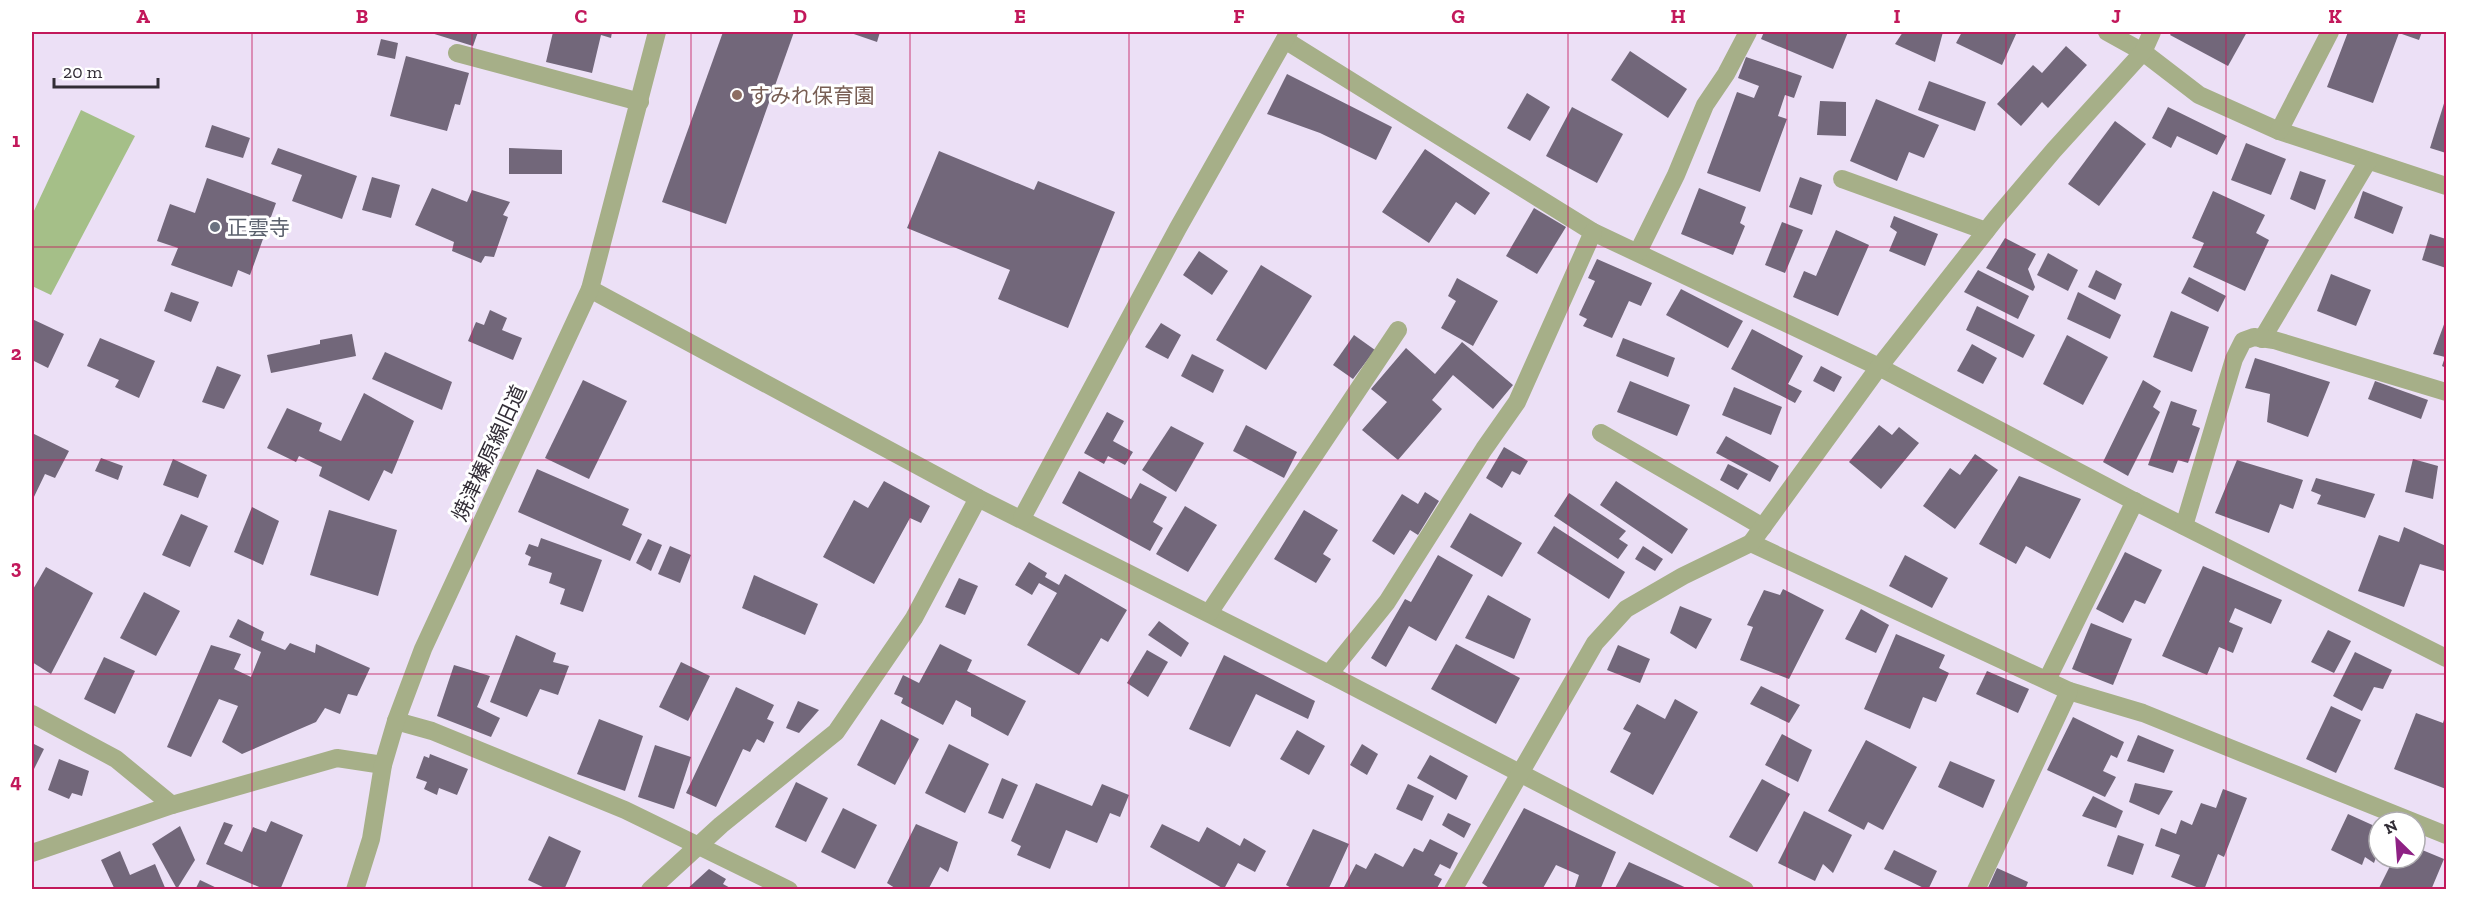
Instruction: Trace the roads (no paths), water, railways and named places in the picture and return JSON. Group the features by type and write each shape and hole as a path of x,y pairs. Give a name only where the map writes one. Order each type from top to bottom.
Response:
{"street":[{"name":"焼津榛原線旧道","path":"355,890 371,839 383,765 396,721 423,650 590,289 657,32"},
{"path":"1638,252 1676,176 1705,105 1726,74 1748,32"},
{"path":"2107,32 2143,52 2199,95 2279,131 2446,186"},
{"path":"1453,890 1519,771 1595,644 1626,609 1683,576 1751,543 1879,367 1986,231 2054,150 2143,52 2152,32"},
{"path":"2279,131 2330,32"},
{"path":"1022,518 1178,228 1287,36 1593,232 1879,367 2135,501 2446,658"},
{"path":"457,53 640,102"},
{"path":"2262,339 2368,161"},
{"path":"1842,179 1986,231"},
{"path":"1329,674 1388,602 1484,449 1517,402 1593,232"},
{"path":"590,289 978,498 1022,518 1519,771 1745,890"},
{"path":"1209,613 1398,330"},
{"path":"2184,525 2234,359 2243,341 2254,338 2274,340 2446,392"},
{"path":"1601,433 1763,528"},
{"path":"650,890 721,825 836,732 915,618 978,498"},
{"path":"2046,680 2135,501"},
{"path":"1751,543 2069,691 2143,713 2446,835"},
{"path":"1976,890 2069,691"},
{"path":"32,714 116,759 172,805"},
{"path":"396,721 443,735 625,810 789,890"},
{"path":"32,853 172,805 337,758 383,765"}],"place":[{"name":"すみれ保育園","path":"737,95"},
{"name":"正雲寺","path":"215,227"}]}
